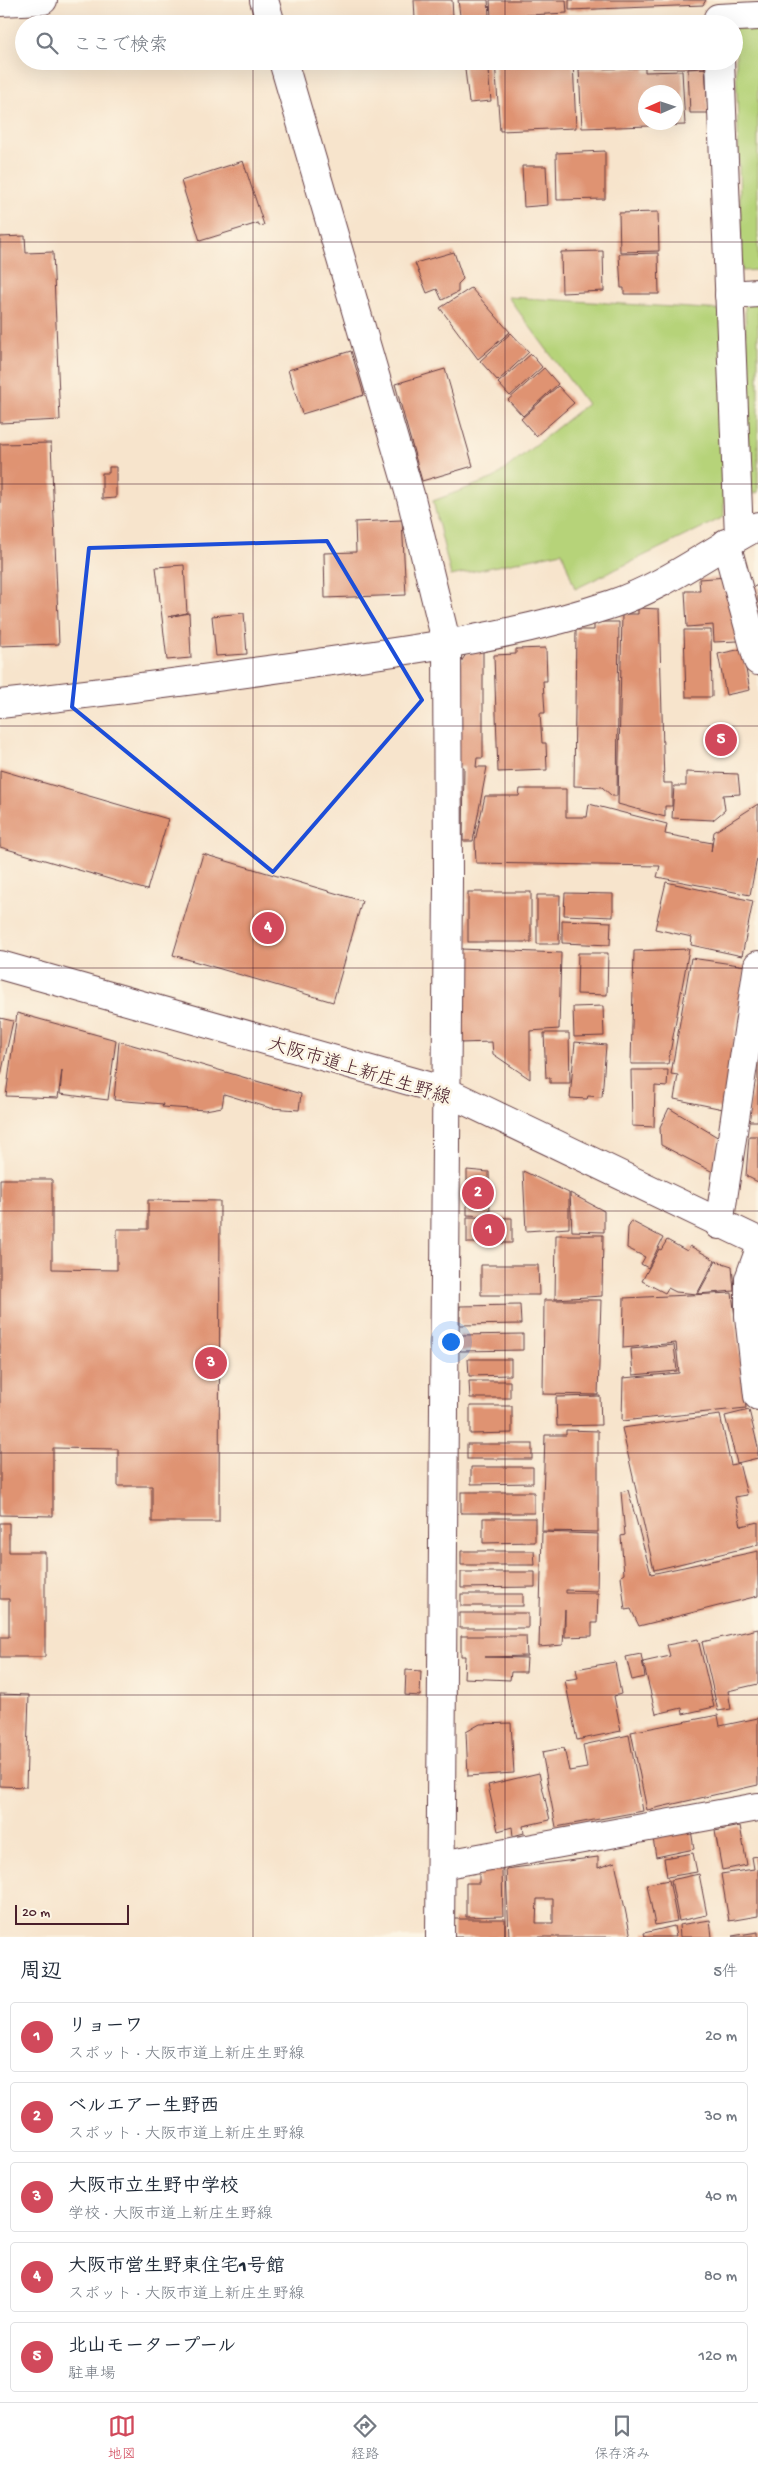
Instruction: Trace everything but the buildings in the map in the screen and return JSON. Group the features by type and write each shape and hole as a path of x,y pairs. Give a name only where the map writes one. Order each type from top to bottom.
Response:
{"street":[{"path":"0,2 43,0"},
{"path":"264,0 268,15"},
{"path":"743,17 758,16"},
{"path":"286,70 411,498 447,645 448,879 440,1937"},
{"path":"720,70 741,535 758,661"},
{"path":"729,295 758,293"},
{"path":"0,704 129,689 447,645 554,621 614,604 663,581 741,535"},
{"name":"大阪市道上新庄生野線","path":"0,965 445,1091 758,1242"},
{"path":"719,1224 758,965"},
{"path":"758,1254 749,1279 749,1316 758,1396"},
{"path":"441,1865 758,1807"}],"highlighted area":[{"path":"327,541 422,700 273,872 72,707 89,548"}],"green space":[{"path":"743,25 758,25 758,270 742,271 736,70 743,70"},
{"path":"508,297 723,310 724,517 575,589 562,552 451,576 433,501 494,478 587,404"},
{"path":"758,302 758,492 749,496 745,304"}],"place":[{"name":"北山モータープール","path":"721,740"},
{"name":"大阪市営生野東住宅1号館","path":"268,928"},
{"name":"ベルエアー生野西","path":"478,1193"},
{"name":"リョーワ","path":"489,1230"},
{"name":"大阪市立生野中学校","path":"211,1363"}]}
